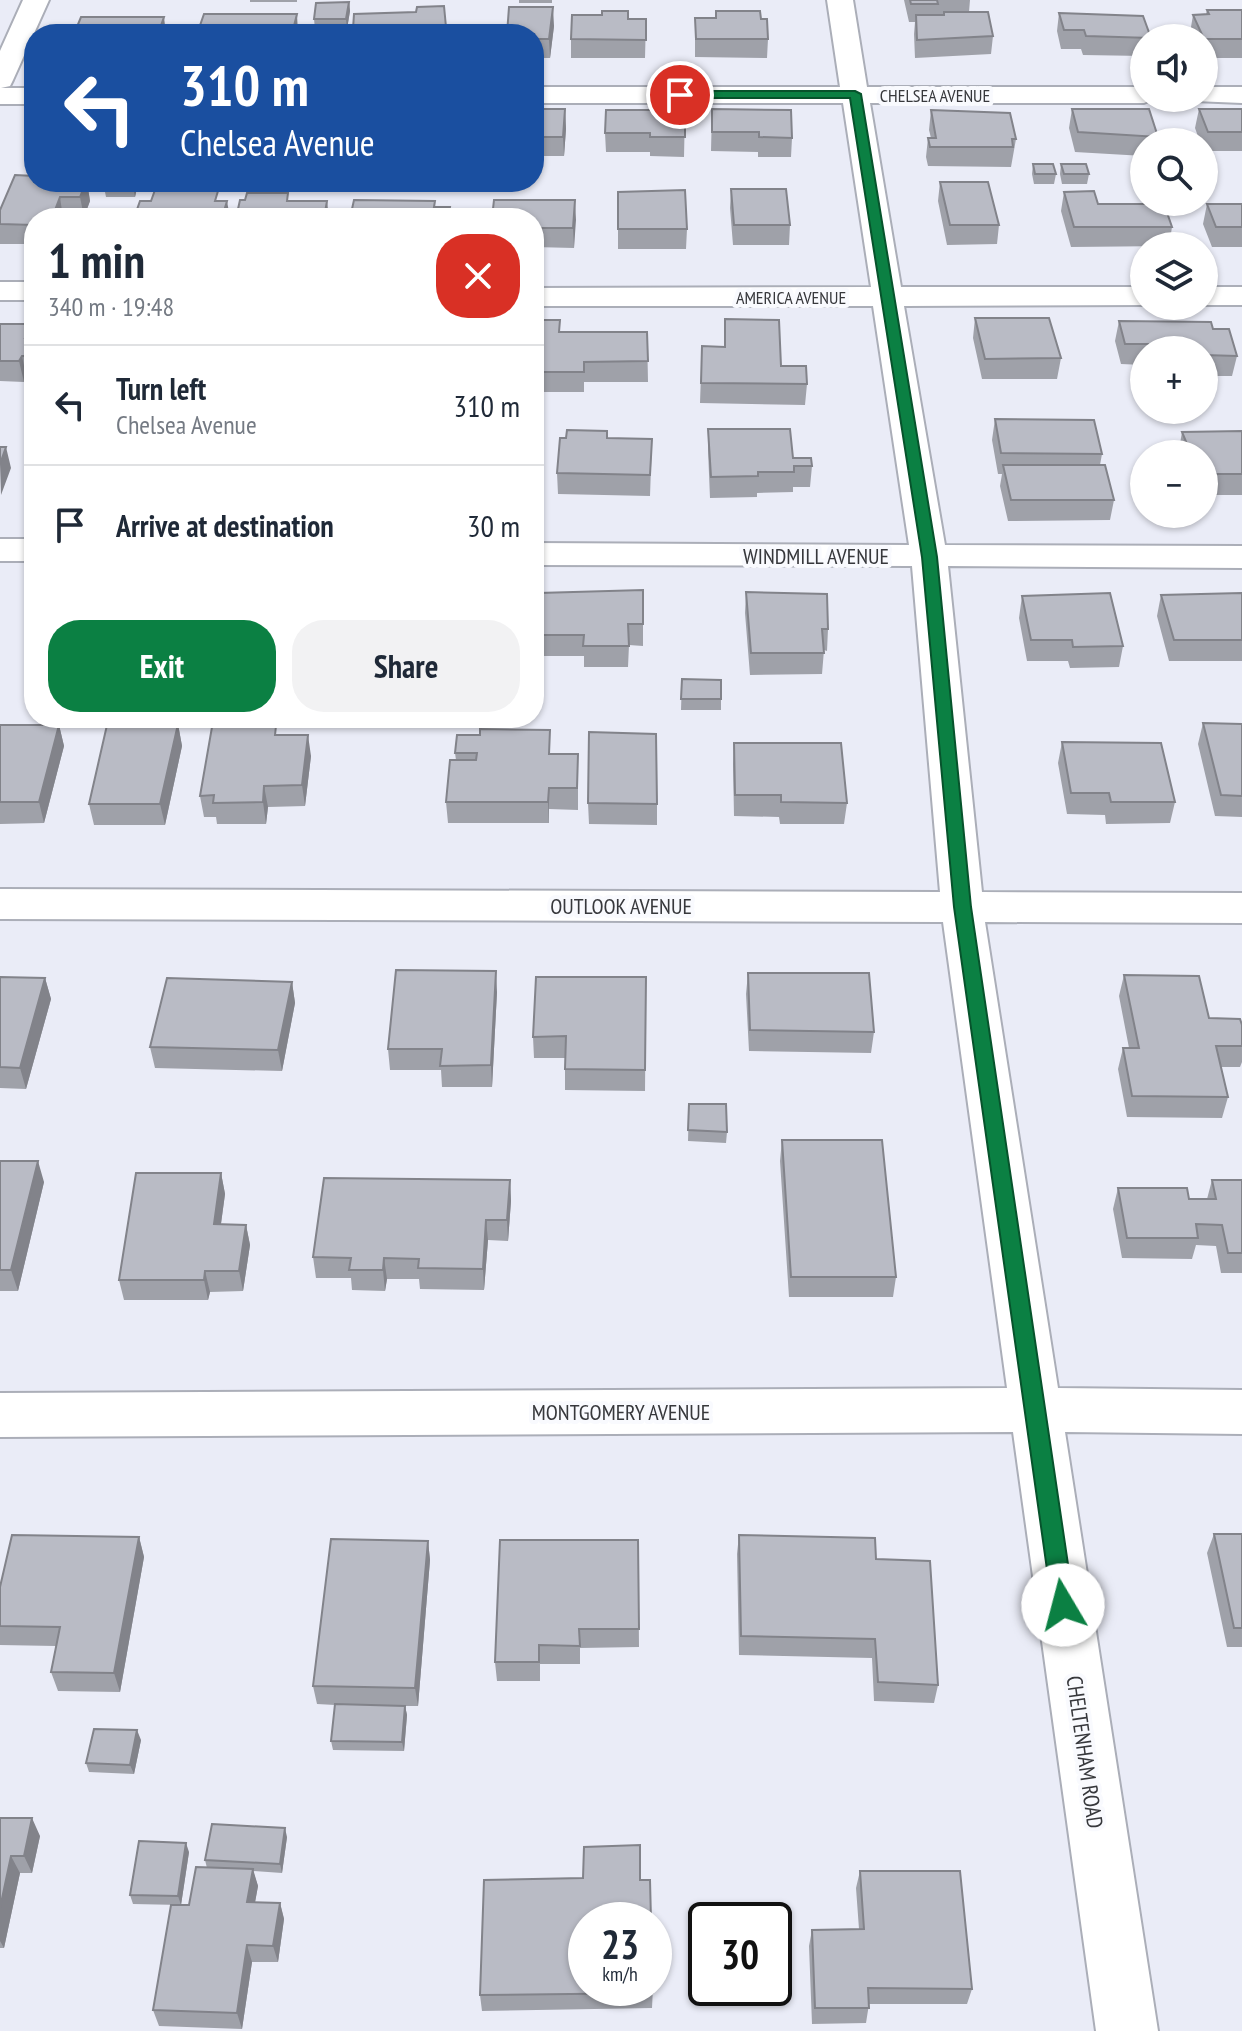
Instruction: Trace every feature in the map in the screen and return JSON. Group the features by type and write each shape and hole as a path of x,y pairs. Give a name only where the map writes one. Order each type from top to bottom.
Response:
{"street":[{"path":"25,24 36,0"},
{"name":"CHELTENHAM ROAD","path":"840,0 929,557 962,907 1127,2031"},
{"path":"0,80 24,27"},
{"name":"CHELSEA AVENUE","path":"544,95 1130,95"},
{"path":"1218,95 1242,95"},
{"path":"0,96 24,96"},
{"path":"0,291 24,291"},
{"name":"AMERICA AVENUE","path":"544,297 1130,296"},
{"path":"1218,296 1242,296"},
{"path":"0,550 24,550"},
{"name":"WINDMILL AVENUE","path":"544,554 1242,557"},
{"name":"OUTLOOK AVENUE","path":"0,904 1242,908"},
{"name":"MONTGOMERY AVENUE","path":"0,1415 1034,1410 1242,1412"}],"building":[{"path":"910,0 937,0 938,4 911,4"},
{"path":"349,2 346,19 314,19 316,3"},
{"path":"444,6 446,24 353,24 354,14 416,12 417,7"},
{"path":"509,7 553,7 549,39 544,39 544,24 508,24"},
{"path":"1207,10 1242,10 1242,39 1218,39 1218,24 1197,24 1193,15 1209,14"},
{"path":"602,11 628,11 628,19 646,19 646,40 571,39 572,15 602,15"},
{"path":"716,11 760,11 761,19 767,19 768,39 696,39 695,18 716,18"},
{"path":"944,12 988,12 993,36 917,40 916,15 944,15"},
{"path":"1059,13 1143,16 1146,24 1130,24 1130,37 1086,36 1084,30 1064,30"},
{"path":"204,14 297,14 294,24 200,24"},
{"path":"81,17 164,17 162,24 78,24"},
{"path":"544,109 565,109 563,137 544,137"},
{"path":"712,109 791,110 792,138 759,137 759,132 712,132"},
{"path":"1072,109 1150,112 1155,128 1130,128 1130,135 1078,132"},
{"path":"1242,109 1242,132 1218,132 1218,128 1206,128 1200,112"},
{"path":"606,110 685,110 685,137 605,133"},
{"path":"931,110 1010,113 1016,139 1012,139 1013,147 930,147 928,138 936,138"},
{"path":"1033,164 1053,164 1056,174 1035,174"},
{"path":"1061,164 1086,164 1089,174 1064,174"},
{"path":"15,175 24,175 24,192 82,192 80,197 60,197 56,208 24,208 24,225 0,224 0,210"},
{"path":"940,182 988,182 999,225 950,225"},
{"path":"731,189 786,189 790,225 734,225"},
{"path":"685,190 687,229 618,229 618,192"},
{"path":"1094,191 1098,204 1130,204 1130,216 1168,216 1172,227 1074,227 1064,192"},
{"path":"154,192 218,192 215,201 227,201 225,208 138,208 140,201 151,201"},
{"path":"247,193 288,193 287,201 327,201 326,208 238,208 240,200 245,200"},
{"path":"354,200 435,201 434,207 450,207 450,208 352,208"},
{"path":"494,200 575,200 573,228 544,228 544,208 493,208"},
{"path":"1218,204 1242,204 1242,227 1216,227 1212,216 1218,216"},
{"path":"975,318 1049,318 1061,358 985,359"},
{"path":"725,319 779,320 781,366 806,366 807,384 701,383 702,346 725,347"},
{"path":"544,320 560,320 559,332 647,332 648,361 584,362 584,372 544,372"},
{"path":"1119,321 1211,322 1213,329 1229,329 1237,356 1218,355 1218,336 1130,336 1130,344 1125,344"},
{"path":"0,324 24,324 24,356 19,361 0,361"},
{"path":"995,419 1094,420 1102,454 1001,453"},
{"path":"708,429 790,429 793,458 811,458 812,466 794,466 794,472 758,472 758,476 711,477"},
{"path":"567,430 607,431 607,438 652,439 650,475 557,473 560,438 566,438"},
{"path":"1242,431 1242,474 1218,474 1218,440 1185,440 1182,432"},
{"path":"0,447 6,447 0,464"},
{"path":"1003,465 1105,465 1114,500 1011,500"},
{"path":"643,590 643,624 628,624 629,646 583,646 584,635 544,635 544,593"},
{"path":"746,592 827,594 828,629 822,629 824,653 751,653"},
{"path":"1110,593 1123,646 1073,647 1072,640 1031,640 1022,596"},
{"path":"1242,593 1242,640 1174,640 1161,595"},
{"path":"682,679 721,680 721,699 681,699"},
{"path":"1203,723 1242,724 1242,796 1221,795"},
{"path":"0,725 58,728 39,802 0,802"},
{"path":"106,728 177,728 160,804 89,804"},
{"path":"212,728 276,728 275,735 308,735 302,785 264,786 263,802 213,803 214,795 200,796"},
{"path":"480,729 550,730 549,754 578,754 577,788 549,788 548,802 446,802 450,760 476,760 477,753 455,753 457,735 480,735"},
{"path":"589,732 656,734 657,804 588,803"},
{"path":"1062,742 1161,743 1175,802 1111,802 1109,793 1071,793"},
{"path":"734,743 841,743 847,803 781,802 781,795 735,795"},
{"path":"396,970 496,971 491,1065 440,1066 442,1049 388,1049"},
{"path":"748,973 869,973 874,1032 750,1030"},
{"path":"1124,975 1199,976 1209,1018 1240,1019 1242,1046 1216,1046 1228,1097 1132,1096 1123,1048 1139,1048"},
{"path":"0,977 45,978 20,1068 0,1067"},
{"path":"536,977 646,977 645,1070 565,1069 566,1036 533,1037"},
{"path":"167,978 292,982 278,1050 150,1047"},
{"path":"689,1104 726,1104 727,1132 688,1130"},
{"path":"782,1140 882,1140 896,1277 791,1277"},
{"path":"0,1161 38,1161 11,1270 0,1270"},
{"path":"136,1173 221,1173 214,1224 246,1225 239,1271 205,1271 204,1280 119,1280"},
{"path":"324,1178 510,1180 507,1220 486,1220 483,1269 418,1268 419,1259 384,1258 383,1270 349,1270 351,1258 313,1257"},
{"path":"1212,1180 1242,1180 1242,1253 1228,1253 1222,1225 1196,1224 1198,1238 1127,1238 1118,1188 1187,1188 1189,1199 1216,1199"},
{"path":"1214,1534 1242,1534 1242,1628 1234,1628"},
{"path":"12,1535 139,1537 114,1673 51,1672 60,1627 0,1626 0,1587"},
{"path":"739,1535 875,1538 876,1559 930,1561 938,1685 878,1682 875,1639 741,1636"},
{"path":"331,1539 428,1541 415,1688 313,1686"},
{"path":"500,1540 638,1540 639,1629 579,1629 580,1646 539,1645 539,1662 495,1662"},
{"path":"335,1704 405,1706 402,1742 331,1741"},
{"path":"94,1729 137,1730 130,1765 86,1763"},
{"path":"0,1818 32,1818 24,1856 11,1856 0,1908"},
{"path":"212,1824 285,1828 280,1864 205,1860"},
{"path":"139,1841 186,1843 178,1896 130,1895"},
{"path":"640,1845 640,1880 650,1880 651,1902 568,1902 568,1994 480,1995 484,1880 583,1878 584,1847"},
{"path":"196,1867 253,1869 247,1902 280,1903 273,1946 247,1945 237,2013 153,2010 171,1905 189,1905"},
{"path":"860,1871 960,1871 972,1989 868,1988 869,2008 815,2008 812,1930 864,1929"}],"route":[{"path":"680,95 855,94 929,557 962,907 1063,1605"}]}
